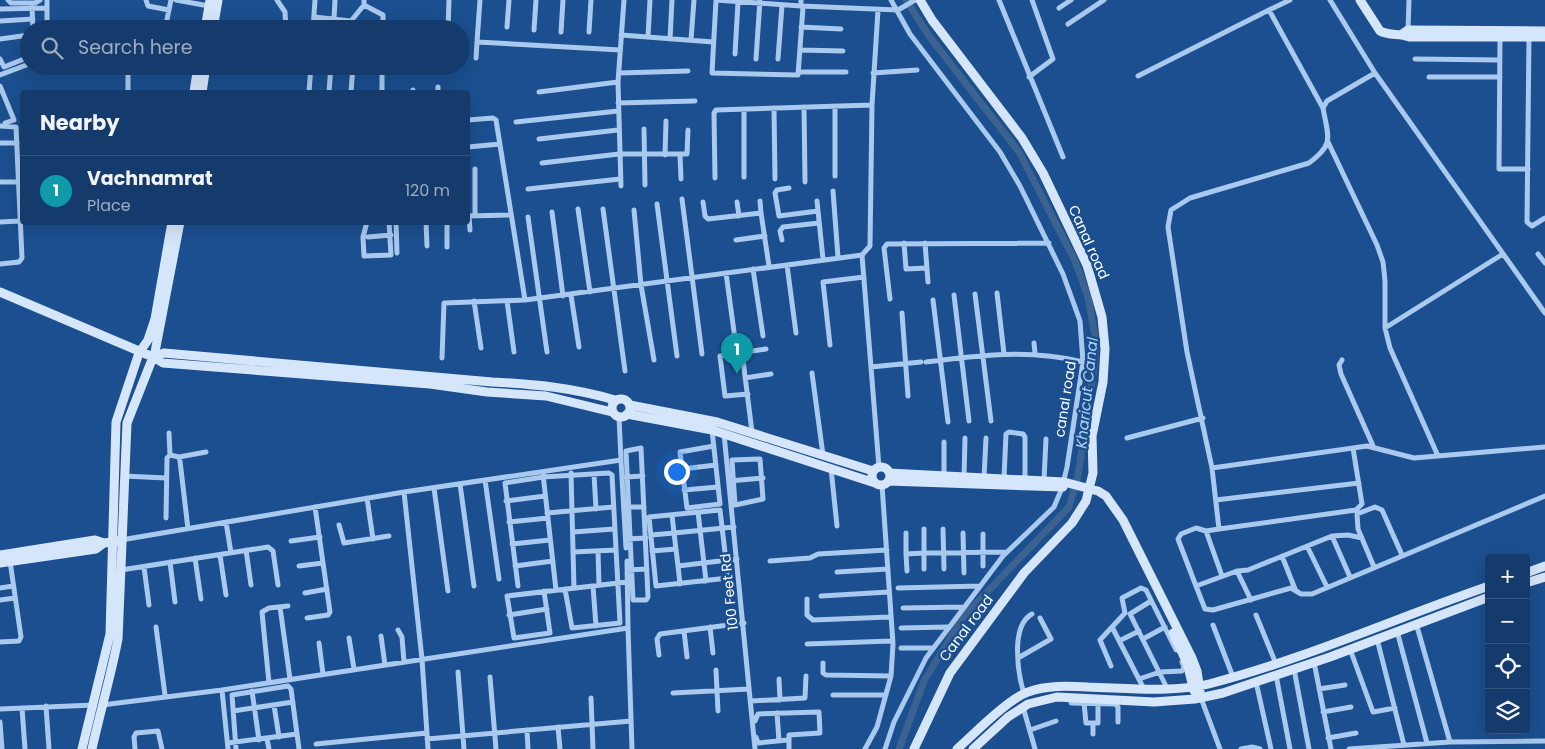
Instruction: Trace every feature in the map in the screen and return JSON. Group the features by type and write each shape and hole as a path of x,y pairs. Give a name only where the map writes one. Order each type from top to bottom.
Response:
{"street":[{"path":"8,0 11,3 35,3 40,0"},
{"path":"47,0 47,20"},
{"path":"146,0 148,6 169,10"},
{"path":"167,20 171,0"},
{"path":"176,0 209,3 206,20"},
{"path":"215,20 218,0"},
{"path":"277,0 286,12 286,20"},
{"path":"315,0 314,17 351,20 364,2 383,15 383,20"},
{"path":"334,19 335,0"},
{"path":"448,20 449,0"},
{"path":"476,58 480,0"},
{"path":"507,27 509,0"},
{"path":"534,30 536,0"},
{"path":"561,32 563,0"},
{"path":"589,32 592,0"},
{"path":"621,186 618,82 624,0"},
{"path":"648,37 650,0"},
{"path":"670,39 672,0"},
{"path":"691,40 694,0"},
{"path":"846,72 799,72 794,76 712,72 716,0 878,10 899,13 916,0"},
{"path":"799,72 802,27 801,0"},
{"name":"canal road","path":"885,749 898,714 933,648 1007,552 1054,507 1064,484 1083,362 1080,321 1049,243 1000,152 910,34 891,0"},
{"name":"Canal road","path":"914,749 950,673 1024,573 1081,512 1093,473 1092,436 1103,382 1105,349 1102,317 1087,265 1043,173 1022,138 916,0"},
{"path":"999,0 1029,77 1064,157"},
{"path":"1029,77 1053,60 1032,0"},
{"path":"1059,8 1071,0"},
{"path":"1068,24 1104,0"},
{"path":"1138,76 1290,0"},
{"path":"1330,0 1375,73 1545,313"},
{"path":"1409,0 1405,32 1409,37 1500,37 1545,31"},
{"path":"735,54 738,2"},
{"path":"756,59 759,2"},
{"path":"1363,2 1380,31 1384,33 1529,34 1545,37"},
{"path":"778,59 782,5"},
{"path":"0,20 33,19 32,8"},
{"path":"0,10 47,8"},
{"path":"442,358 444,303 474,300 525,300 563,296 692,279 769,266 862,255 870,246 873,73 878,10"},
{"path":"1269,10 1323,108 1328,142 1377,245 1383,262 1385,328 1390,348 1438,456"},
{"path":"802,27 841,29"},
{"path":"1529,34 1527,222 1532,226 1545,218"},
{"path":"621,35 713,42"},
{"path":"0,39 20,36"},
{"path":"1500,37 1499,169 1528,169"},
{"path":"477,42 620,50"},
{"path":"800,50 843,51"},
{"path":"0,59 4,67 20,61"},
{"path":"1415,59 1500,60"},
{"path":"0,75 20,67"},
{"path":"873,73 917,70"},
{"path":"619,73 688,71"},
{"path":"1323,108 1327,101 1375,73"},
{"path":"128,75 128,90"},
{"path":"194,90 197,75"},
{"path":"202,90 205,75"},
{"path":"309,90 310,75"},
{"path":"329,90 330,75"},
{"path":"351,90 352,75"},
{"path":"382,75 382,90"},
{"path":"1429,77 1500,77"},
{"path":"539,92 618,82"},
{"path":"0,86 14,120 0,125"},
{"path":"618,102 695,101"},
{"path":"715,178 715,111 872,105"},
{"path":"835,106 835,176"},
{"path":"804,107 805,182"},
{"path":"774,108 775,179"},
{"path":"744,109 744,177"},
{"path":"516,122 618,111"},
{"path":"470,120 494,118 500,144 525,300"},
{"path":"666,121 666,155"},
{"path":"0,125 16,126 20,202"},
{"path":"644,129 645,185"},
{"path":"539,139 618,130"},
{"path":"542,163 619,154 687,154 688,130"},
{"path":"1219,529 1212,468 1203,418 1187,352 1172,256 1168,227 1171,210 1190,198 1309,163 1324,152 1328,142"},
{"path":"0,143 17,143"},
{"path":"470,147 500,144"},
{"path":"680,155 681,179"},
{"path":"470,230 475,169"},
{"path":"528,189 620,179"},
{"path":"0,182 19,182"},
{"path":"789,188 777,190 775,193 779,216 818,211"},
{"path":"833,191 838,257"},
{"path":"682,199 702,354"},
{"path":"760,201 769,266"},
{"path":"817,201 822,259"},
{"path":"703,202 705,216 708,219 761,213"},
{"path":"737,202 739,216"},
{"path":"657,204 676,356"},
{"path":"578,209 590,292"},
{"path":"603,209 625,371"},
{"path":"634,210 641,285 654,360"},
{"path":"552,212 563,296"},
{"path":"471,216 510,215"},
{"path":"528,217 547,352"},
{"path":"0,222 20,221"},
{"path":"782,240 780,231 783,227 819,223"},
{"path":"0,264 22,260 21,225"},
{"path":"82,749 96,705 112,672 118,639 121,570 118,541 116,422 139,353 148,340 155,319 171,225"},
{"path":"92,749 96,705 110,634 127,423 153,357 179,225"},
{"path":"366,225 363,237 364,256 391,255 389,225"},
{"path":"396,225 397,253"},
{"path":"426,225 426,246"},
{"path":"446,225 447,247"},
{"path":"368,237 397,234"},
{"path":"736,240 765,236"},
{"path":"904,243 906,269 927,268"},
{"path":"925,243 928,282"},
{"path":"890,299 884,248 889,244 1049,243"},
{"path":"1385,328 1503,254"},
{"path":"1538,254 1545,263"},
{"path":"862,255 871,367 876,469 872,478 884,481 944,476 1044,480 1088,491 1101,499 1116,518 1174,635 1187,663 1196,686 1198,698 1220,749"},
{"path":"787,265 796,333"},
{"path":"752,269 763,336"},
{"path":"726,273 736,339"},
{"path":"830,345 823,282 864,277"},
{"path":"0,292 139,353 153,357 163,363 430,384 487,392 546,396 620,414 724,433 830,468 884,481 1064,484"},
{"path":"997,293 1004,354"},
{"path":"572,294 579,347"},
{"path":"975,294 992,421"},
{"path":"954,295 969,422"},
{"path":"474,300 481,348"},
{"path":"933,300 948,422"},
{"path":"507,301 514,352"},
{"path":"902,313 908,396"},
{"path":"1034,343 1035,353"},
{"path":"748,394 726,397 720,356 766,349"},
{"path":"742,352 752,432"},
{"path":"153,357 164,353 492,382 560,386 615,400 624,399 630,405 717,422 823,455 876,469 885,468 891,676 877,727 865,749"},
{"path":"871,367 983,355 1035,353 1083,362"},
{"path":"1342,360 1340,365 1341,374 1374,448"},
{"path":"812,373 823,455"},
{"path":"745,378 771,374"},
{"path":"615,400 612,406 620,414 622,460 625,477"},
{"path":"620,414 630,405"},
{"path":"1127,438 1203,418"},
{"path":"712,430 714,446 716,465 719,506 687,508 682,469 682,450 714,446"},
{"path":"1004,478 1006,434 1009,432 1023,434 1025,437 1025,479"},
{"path":"166,518 167,458 170,455 169,433"},
{"name":"100 Feet Rd","path":"724,433 731,481 755,749"},
{"path":"964,477 966,438"},
{"path":"984,478 986,438"},
{"path":"1044,480 1046,439"},
{"path":"944,442 944,476"},
{"path":"1212,468 1353,448 1374,448 1414,458 1545,447"},
{"path":"625,477 626,451 641,448 644,507 648,536 652,551 656,586 728,578 720,510 650,517 648,536 647,569 648,597 646,600 632,600 625,477"},
{"path":"1353,448 1362,504 1356,512 1357,524 1374,567"},
{"path":"170,455 179,457 206,452"},
{"path":"179,457 188,529"},
{"path":"760,459 763,478 763,499 736,505 731,481 731,462 734,460 760,459"},
{"path":"518,586 506,501 506,482 571,467 622,460"},
{"path":"682,469 716,465"},
{"path":"571,467 574,588"},
{"path":"830,468 837,526"},
{"path":"0,555 95,540 104,543 118,541 315,506 485,480 543,474 609,473 612,475 620,623 572,628 566,589"},
{"path":"543,474 556,590"},
{"path":"594,474 596,508"},
{"path":"124,476 166,478"},
{"path":"625,477 643,476"},
{"path":"731,481 763,478"},
{"path":"485,480 498,579"},
{"path":"1216,500 1359,483"},
{"path":"460,484 474,586"},
{"path":"684,490 718,487"},
{"path":"434,488 448,591"},
{"path":"404,492 422,659 428,749"},
{"path":"506,501 545,496"},
{"path":"1402,555 1380,507 1356,512 1206,531 1196,528 1181,534 1178,538 1206,609 1220,609 1291,588 1306,595 1545,496"},
{"path":"367,498 372,538"},
{"path":"308,618 329,614 315,506"},
{"path":"509,522 572,510 613,507"},
{"path":"626,507 644,507"},
{"path":"698,512 706,581"},
{"path":"672,515 680,584"},
{"path":"226,522 231,553"},
{"path":"339,526 342,543 389,536"},
{"path":"628,538 734,527"},
{"path":"573,532 614,529"},
{"path":"924,529 924,570"},
{"path":"943,529 944,569"},
{"path":"1206,531 1222,576"},
{"path":"906,534 907,571"},
{"path":"963,534 964,573"},
{"path":"983,534 983,566"},
{"path":"1196,586 1237,571 1248,570 1332,536 1348,535 1362,538"},
{"path":"1332,536 1350,577"},
{"path":"291,541 320,537"},
{"path":"512,544 550,540"},
{"path":"0,563 96,549 104,543"},
{"path":"1308,546 1327,587"},
{"path":"121,570 270,547 278,585"},
{"path":"652,551 676,549"},
{"path":"246,550 251,585"},
{"path":"573,552 616,550"},
{"path":"770,562 810,558 818,554 886,550"},
{"path":"596,626 598,551"},
{"path":"906,554 1007,552"},
{"path":"220,554 226,595"},
{"path":"1282,556 1295,589"},
{"path":"195,558 201,599"},
{"path":"678,566 737,559"},
{"path":"0,642 16,642 20,640 10,561"},
{"path":"515,566 553,561"},
{"path":"170,562 175,602"},
{"path":"299,566 323,563"},
{"path":"1530,572 1545,566"},
{"path":"144,567 149,605"},
{"path":"629,570 647,569"},
{"path":"837,572 888,569"},
{"path":"629,570 627,582 632,749"},
{"path":"1237,571 1251,600"},
{"path":"1530,582 1545,577"},
{"path":"544,591 550,632 515,639 509,615 507,596 544,591 627,582"},
{"path":"0,588 14,586"},
{"path":"898,588 980,586"},
{"path":"957,749 993,716 1024,694 1059,686 1144,689 1196,686 1233,677 1306,654 1426,607 1485,587"},
{"path":"1112,666 1100,641 1125,613 1122,598 1141,588 1146,590 1184,667 1178,672 1160,672 1139,679"},
{"path":"305,593 327,590"},
{"path":"821,596 889,592"},
{"path":"1071,703 1154,702 1198,698 1256,682 1314,662 1485,597"},
{"path":"0,600 15,598"},
{"path":"807,599 808,615 813,620 890,617"},
{"path":"1151,601 1130,614 1167,688"},
{"path":"269,682 262,612 268,608 288,606"},
{"path":"280,607 290,679"},
{"path":"903,608 964,607"},
{"path":"509,615 547,608"},
{"path":"1024,694 1019,678 1018,658 1022,623 1032,614"},
{"path":"1256,615 1276,664"},
{"path":"1018,658 1051,639 1040,618"},
{"path":"1416,622 1450,742"},
{"path":"659,655 658,635 744,623"},
{"path":"1214,625 1233,677"},
{"path":"156,627 165,696"},
{"path":"710,627 714,653"},
{"path":"901,628 948,627"},
{"path":"1112,627 1144,689"},
{"path":"1143,639 1165,627"},
{"path":"0,709 96,705 222,690 628,628"},
{"path":"398,630 402,637 404,662"},
{"path":"1397,630 1427,743"},
{"path":"684,631 687,658"},
{"path":"1119,641 1139,631"},
{"path":"381,636 385,665"},
{"path":"349,638 354,669"},
{"path":"1377,638 1404,745"},
{"path":"807,644 891,641"},
{"path":"319,643 323,674"},
{"path":"901,648 933,648"},
{"path":"1350,649 1373,712 1395,708"},
{"path":"1314,662 1331,749"},
{"path":"822,663 823,673 826,675 891,676"},
{"path":"1294,669 1309,749"},
{"path":"716,670 718,711"},
{"path":"458,672 464,749"},
{"path":"1276,675 1290,749"},
{"path":"751,701 805,698 806,676"},
{"path":"490,677 496,749"},
{"path":"779,679 780,700"},
{"path":"1256,682 1271,749"},
{"path":"1319,689 1345,685"},
{"path":"236,749 232,695 290,686 299,749"},
{"path":"673,693 750,689"},
{"path":"222,690 228,746 236,742 297,734"},
{"path":"252,691 259,740"},
{"path":"833,695 886,695"},
{"path":"973,749 1008,717 1023,707 1057,697 1117,705 1118,722"},
{"path":"591,698 593,749"},
{"path":"233,711 293,702"},
{"path":"1084,703 1085,723 1093,724 1099,722 1094,702"},
{"path":"274,705 279,737"},
{"path":"46,706 49,749"},
{"path":"1023,707 1035,749"},
{"path":"1323,712 1351,707"},
{"path":"22,708 25,749"},
{"path":"788,740 760,743 757,741 755,716 758,714 818,711 820,713 820,732 790,735 788,740 789,749"},
{"path":"776,713 779,741"},
{"path":"316,744 427,736 463,736 631,721"},
{"path":"1030,730 1056,721"},
{"path":"0,722 2,749"},
{"path":"1093,724 1093,734"},
{"path":"558,727 560,749"},
{"path":"527,730 528,749"},
{"path":"135,749 134,737 136,733 158,731 162,749"},
{"path":"1328,738 1356,733"},
{"path":"267,739 269,749"},
{"path":"1349,749 1450,742 1545,741"},
{"path":"1241,749 1252,747 1260,749"}],"waterway":[{"name":"Kharicut Canal","path":"899,749 924,681 963,617 1069,507 1078,476 1095,361 1095,336 1088,297 1075,261 1019,152 929,36 906,0"}],"place":[{"name":"Vachnamrat","path":"737,374"}]}
